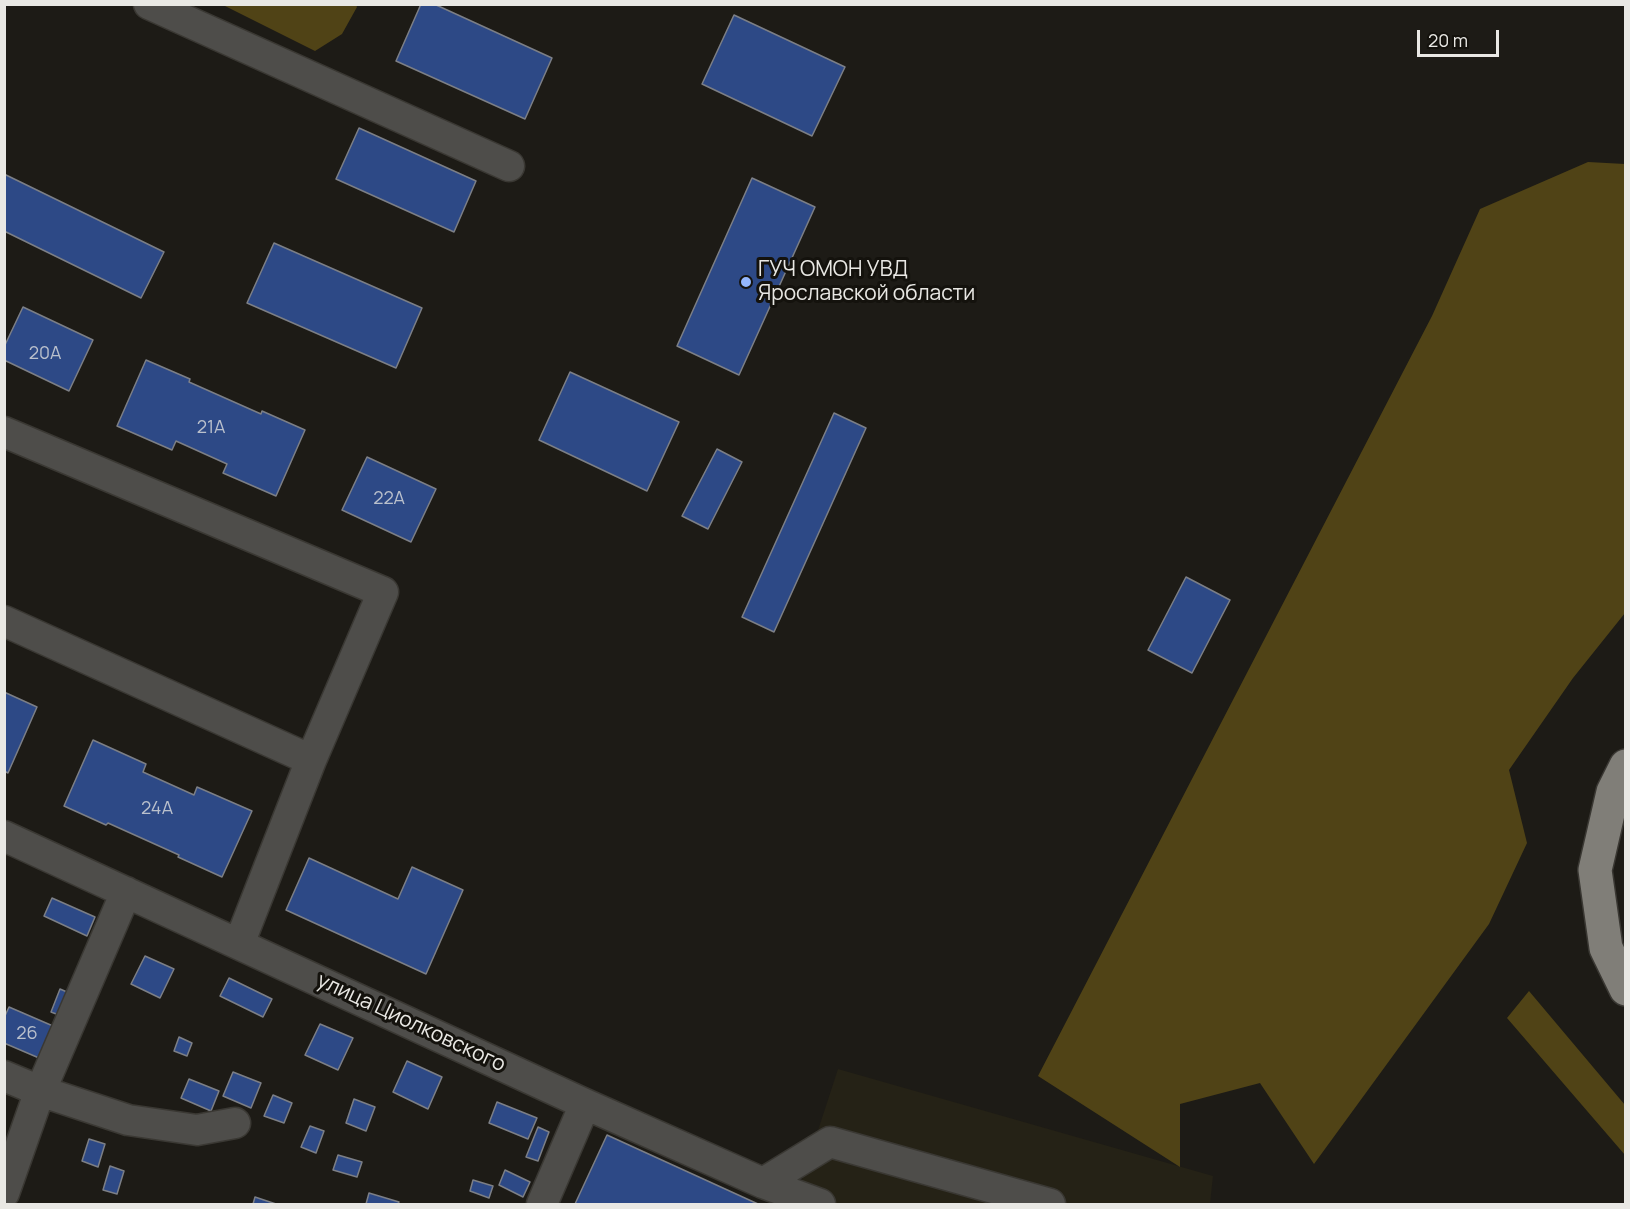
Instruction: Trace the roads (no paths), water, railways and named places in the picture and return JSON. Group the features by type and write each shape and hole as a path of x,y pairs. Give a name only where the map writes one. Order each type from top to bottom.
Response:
{"main road":[{"path":"1626,766 1613,792 1595,870 1606,948 1626,989"}],"street":[{"path":"149,4 509,166"},
{"path":"4,432 383,592 311,760 239,944"},
{"path":"4,621 311,760"},
{"name":"улица Циолковского","path":"4,836 585,1104 763,1183 820,1204"},
{"path":"4,1193 40,1090 126,892"},
{"path":"4,1076 128,1120 197,1130 236,1123"},
{"path":"542,1204 585,1104"},
{"path":"763,1183 830,1142 1050,1204"}],"place":[{"name":"ГУЧ ОМОН УВД Ярославской области","path":"746,282"}]}
